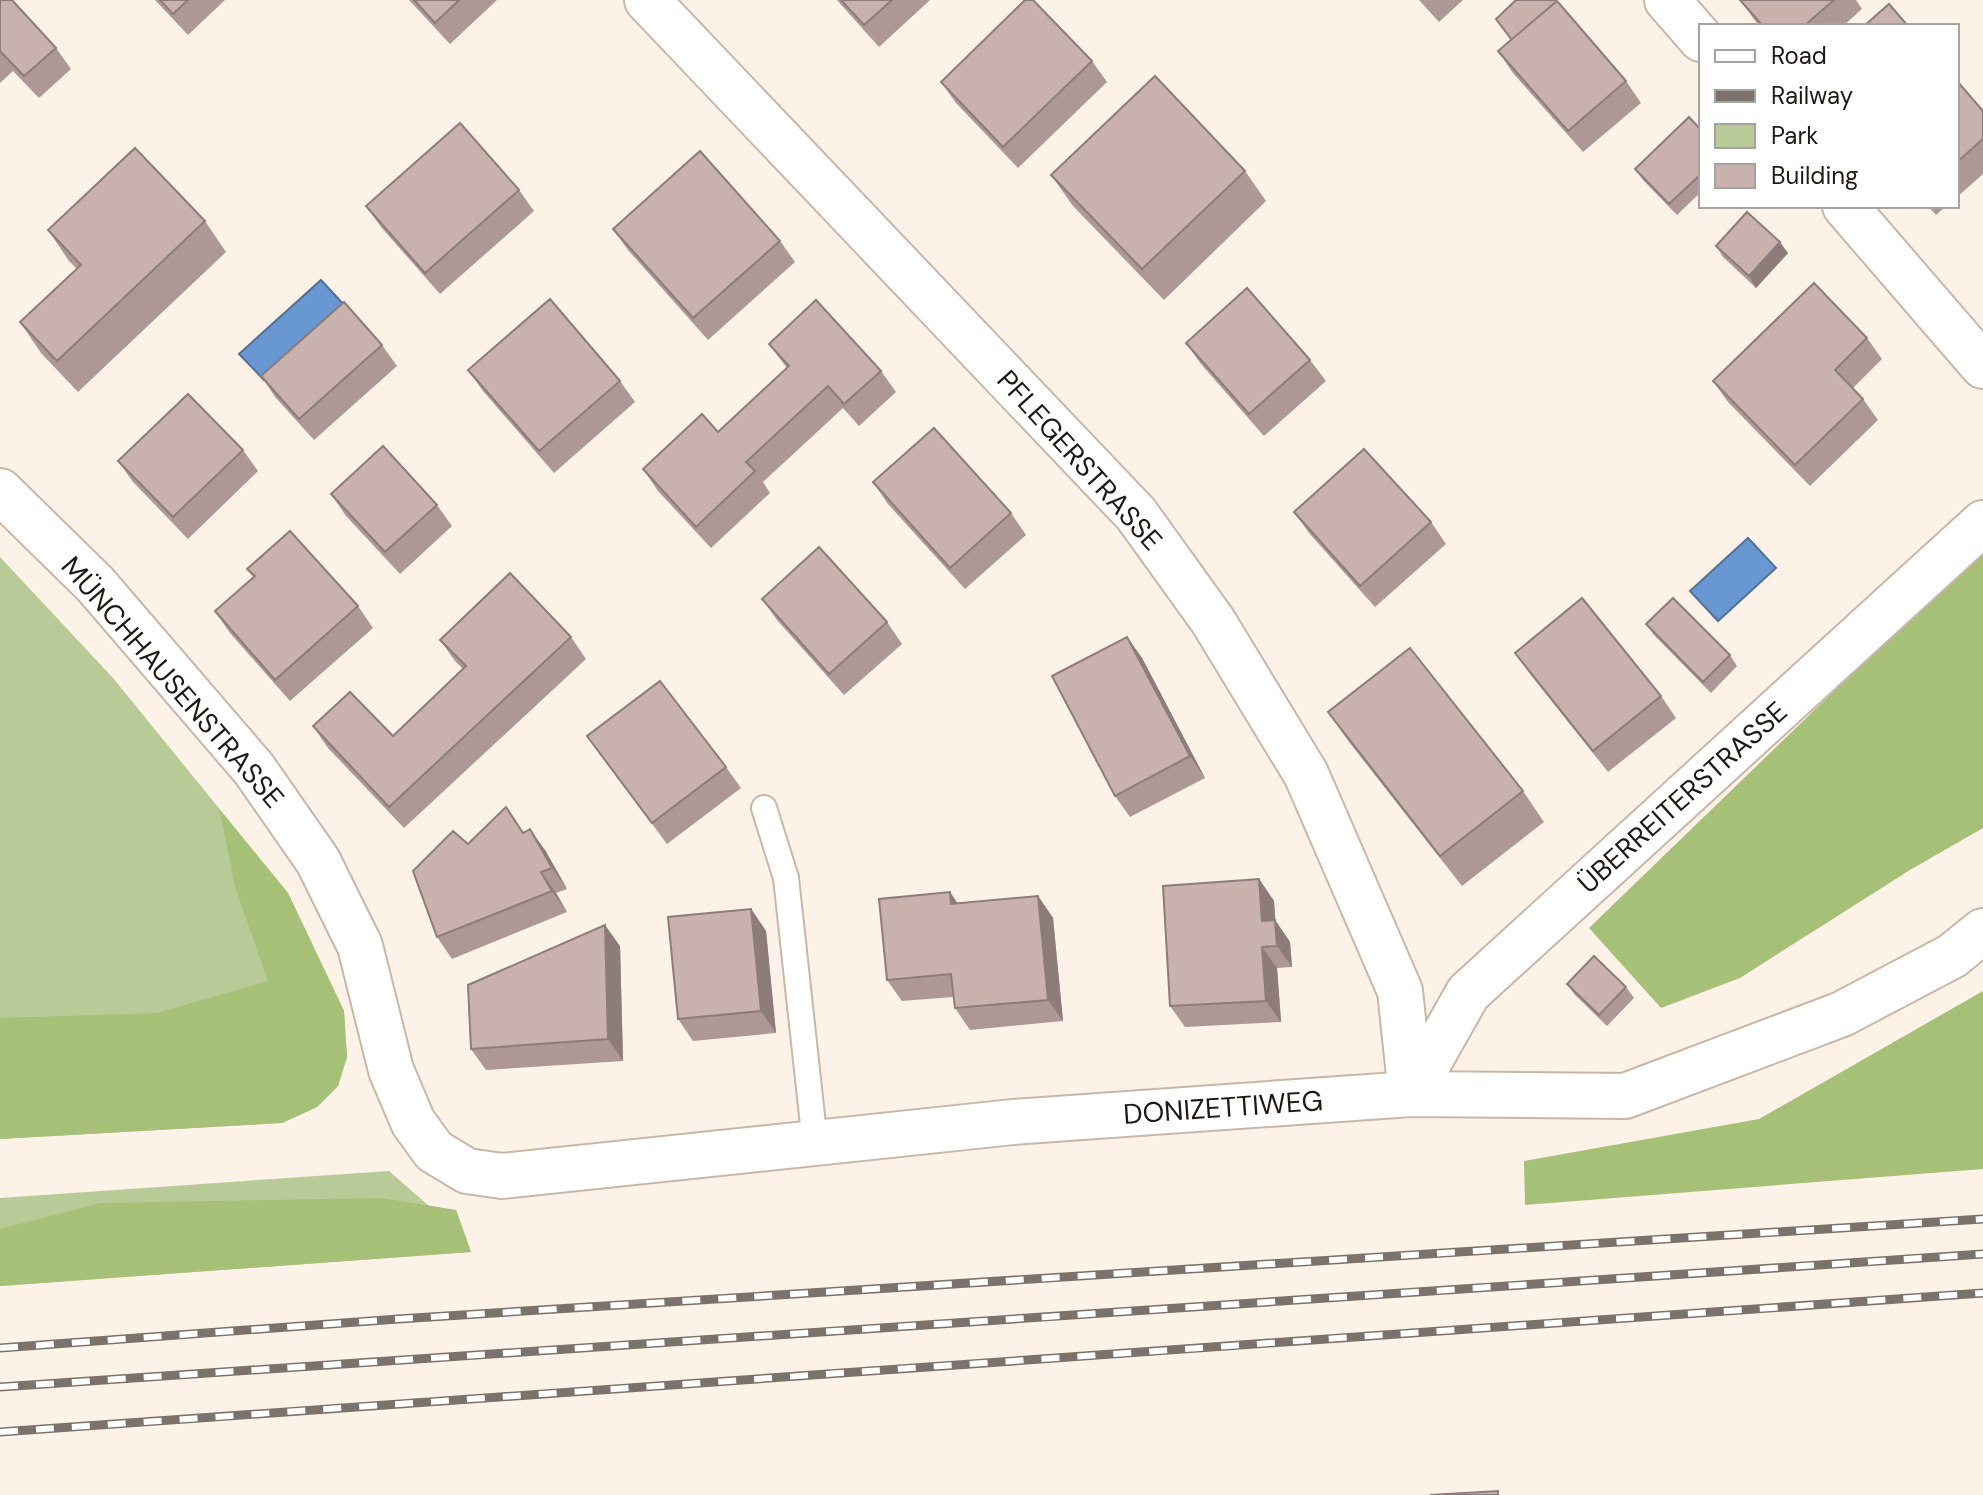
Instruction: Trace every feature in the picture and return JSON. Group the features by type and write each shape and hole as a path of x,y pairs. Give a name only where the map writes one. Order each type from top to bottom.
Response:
{"street":[{"name":"PFLEGERSTRASSE","path":"647,0 1136,514 1213,621 1306,774 1400,991 1411,1094"},
{"path":"1667,0 1699,37"},
{"path":"1847,208 1983,366"},
{"name":"MÜNCHHAUSENSTRASSE","path":"0,491 95,584 237,749 318,861 360,946 391,1070 413,1122 434,1151"},
{"name":"ÜBERREITERSTRASSE","path":"1411,1094 1468,993 1983,523"},
{"name":"DONIZETTIWEG","path":"434,1151 467,1171 502,1176 1013,1122 1411,1094 1625,1096 1842,1014 1952,956 1983,931"}],"lane":[{"path":"764,808 786,878 815,1143"}],"green space":[{"path":"1983,547 1983,828 1910,870 1740,978 1661,1008 1589,928"},
{"path":"0,557 113,678 288,893 344,1011 347,1057 338,1086 317,1107 282,1123 0,1139"},
{"path":"219,809 288,893 344,1011 347,1057 338,1086 317,1107 282,1123 0,1139 0,1018 157,1013 268,981 236,890"},
{"path":"1983,991 1983,1169 1525,1205 1524,1161 1759,1119"},
{"path":"389,1171 429,1206 456,1210 471,1252 0,1286 0,1198"},
{"path":"382,1198 456,1210 471,1252 0,1286 0,1229 101,1203"}],"water":[{"path":"321,280 345,306 264,380 239,354"},
{"path":"1748,538 1776,568 1718,621 1690,591"}],"building":[{"path":"0,0 12,0 56,48 24,76 0,51"},
{"path":"160,0 188,0 173,14"},
{"path":"414,0 459,0 435,23"},
{"path":"841,0 892,0 864,25"},
{"path":"1025,0 1033,0 1092,61 1003,147 941,82"},
{"path":"1516,0 1556,2 1512,40 1496,19"},
{"path":"1740,0 1834,0 1806,24 1761,24"},
{"path":"1557,1 1626,81 1568,131 1498,51"},
{"path":"1889,4 1906,24 1866,24"},
{"path":"1155,76 1245,171 1142,269 1051,175"},
{"path":"1959,83 1983,111 1983,139 1959,160"},
{"path":"1689,117 1699,128 1699,176 1669,204 1635,169"},
{"path":"460,123 519,190 425,273 366,206"},
{"path":"135,148 205,221 57,361 20,322 81,265 48,230"},
{"path":"700,151 780,241 693,318 613,229"},
{"path":"1747,212 1780,242 1749,276 1716,246"},
{"path":"1814,283 1867,338 1835,370 1863,399 1795,465 1713,381"},
{"path":"1247,288 1310,360 1249,414 1186,343"},
{"path":"550,299 620,381 539,451 468,370"},
{"path":"816,300 881,371 844,404 828,386 746,462 755,471 696,527 643,469 702,414 718,432 789,366 769,344"},
{"path":"344,302 382,345 299,419 261,376"},
{"path":"188,394 243,450 173,517 118,461"},
{"path":"934,428 1011,513 950,568 873,482"},
{"path":"383,446 437,505 385,552 331,494"},
{"path":"1364,449 1431,522 1360,586 1294,512"},
{"path":"290,531 358,606 275,680 215,611 255,576 247,569"},
{"path":"819,547 887,622 829,674 762,599"},
{"path":"510,573 571,637 389,807 313,726 350,692 393,736 466,666 440,640"},
{"path":"1582,598 1661,696 1593,751 1515,653"},
{"path":"1673,598 1730,655 1703,682 1646,624"},
{"path":"1127,637 1190,756 1115,796 1052,676"},
{"path":"1410,648 1523,791 1440,856 1328,712"},
{"path":"660,681 726,767 652,823 587,736"},
{"path":"506,807 523,833 530,829 552,868 541,872 552,891 437,937 413,871 453,831 468,844"},
{"path":"1259,879 1262,921 1275,920 1277,946 1262,947 1266,1001 1170,1006 1163,886"},
{"path":"950,892 951,904 1038,896 1048,1000 955,1008 951,974 887,980 879,899"},
{"path":"751,909 761,1011 678,1019 668,917"},
{"path":"605,925 608,1039 471,1049 468,985"},
{"path":"1594,956 1626,987 1599,1015 1567,984"},
{"path":"1498,1491 1498,1495 1430,1495"}],"railway":[{"path":"0,1348 398,1319 1983,1219"},
{"path":"0,1387 1983,1254"},
{"path":"0,1432 1983,1293"}]}
